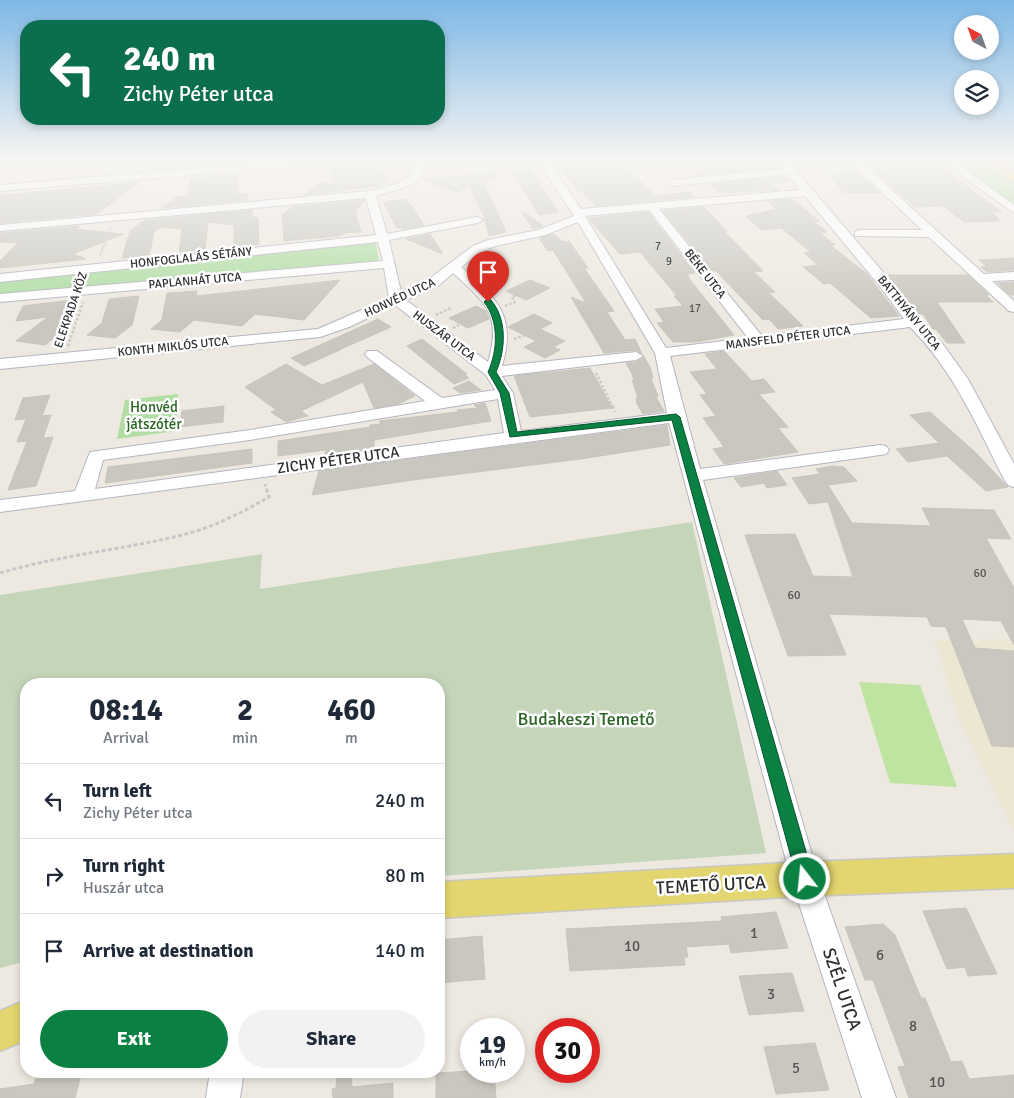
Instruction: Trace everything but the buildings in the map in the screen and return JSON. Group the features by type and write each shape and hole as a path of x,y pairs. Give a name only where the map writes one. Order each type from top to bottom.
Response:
{"main road":[{"name":"TEMETŐ UTCA","path":"445,900 805,879 1014,871"},
{"path":"0,1031 20,1023"}],"street":[{"path":"0,228 168,212"},
{"path":"375,212 390,264 396,299"},
{"name":"SZÉL UTCA","path":"576,212 662,353 676,417 692,476 805,879 879,1098"},
{"name":"HONVÉD UTCA","path":"344,324 434,282 478,249 565,225 580,219 621,212"},
{"name":"BÉKE UTCA","path":"656,212 758,342"},
{"name":"BATTHYÁNY UTCA","path":"826,212 884,281 913,322 937,346 962,382 1014,481"},
{"path":"910,212 1014,308"},
{"name":"HONFOGLALÁS SÉTÁNY","path":"0,278 383,238 477,220"},
{"path":"859,234 932,233"},
{"name":"PAPLANHÁT UTCA","path":"0,298 390,264"},
{"name":"HUSZÁR UTCA","path":"454,268 472,283 496,310 499,323 498,360 492,372"},
{"path":"982,278 1014,276"},
{"name":"HUSZÁR UTCA","path":"396,299 492,372 505,393 513,435"},
{"name":"MANSFELD PÉTER UTCA","path":"662,353 913,322"},
{"name":"KONTH MIKLÓS UTCA","path":"0,364 320,333 344,324"},
{"path":"372,354 438,403"},
{"path":"492,372 636,356"},
{"path":"83,496 96,456 250,435 505,393"},
{"name":"ZICHY PÉTER UTCA","path":"0,506 513,435 676,417"},
{"path":"692,476 880,450"},
{"path":"223,1098 225,1078"}],"path":[{"path":"96,267 115,217"},
{"name":"ELEKPADA KÖZ","path":"64,358 87,290"},
{"path":"442,312 451,308"},
{"path":"456,326 461,324"},
{"path":"590,361 621,423"},
{"path":"0,573 57,557 184,535 244,511 269,497 261,470"}],"shaded area":[{"path":"1014,639 1014,830 959,719 935,641"}],"green space":[{"path":"376,243 379,262 0,296 0,280"},
{"name":"Honvéd játszótér","path":"178,394 176,431 117,439 125,400"},
{"name":"Budakeszi Temető","path":"692,522 766,853 445,876 445,678 20,678 20,963 0,968 0,595 262,554 260,589"},
{"path":"859,682 920,685 957,787 890,783"}],"route":[{"path":"488,302 496,310 499,323 498,360 492,372 505,393 513,435 676,417 805,879"}]}
